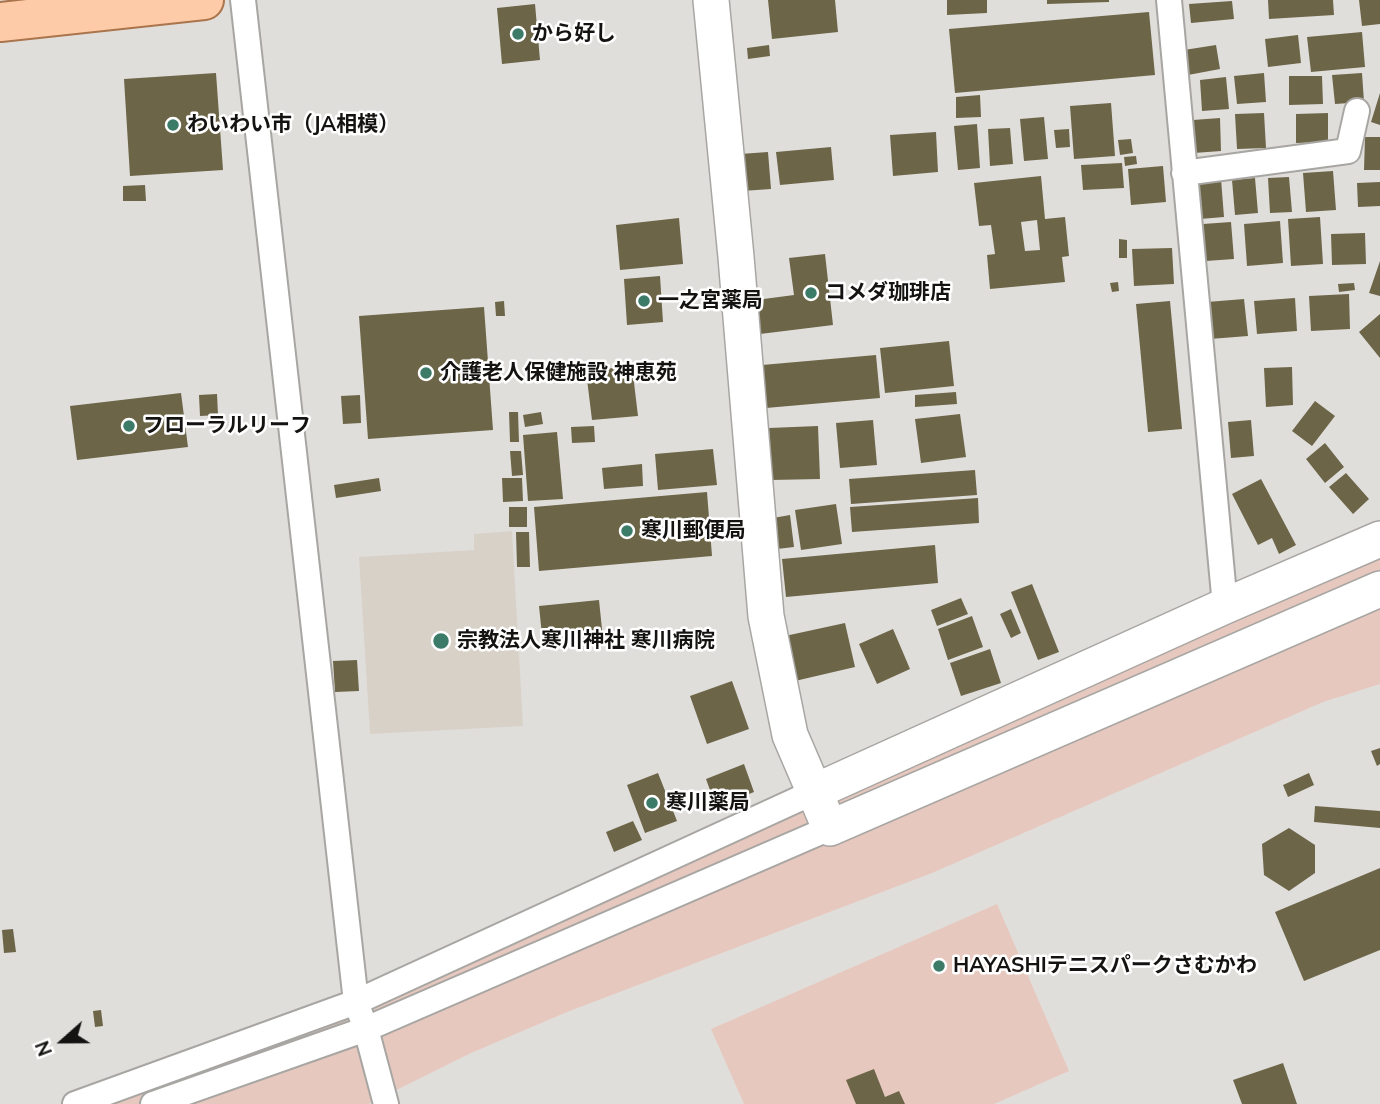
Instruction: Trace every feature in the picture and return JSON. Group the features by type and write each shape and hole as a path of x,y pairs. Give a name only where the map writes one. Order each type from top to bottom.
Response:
{"main road":[{"path":"0,22 204,0"}],"street":[{"path":"243,0 356,1002 386,1104"},
{"path":"711,0 766,616 790,734 830,828"},
{"path":"1168,0 1225,606"},
{"path":"1184,173 1348,151 1357,111"},
{"path":"75,1104 356,1002 1225,606 1380,539"},
{"path":"153,1104 366,1029 1380,589"}],"shaded area":[{"name":"宗教法人寒川神社 寒川病院","path":"512,531 523,726 370,734 359,557 474,550 474,534"},
{"path":"1380,537 1380,684 1323,702 932,873 567,1012 471,1053 368,1104 102,1104 266,1037 367,1013 410,985"},
{"name":"HAYASHIテニスパークさむかわ","path":"997,904 1069,1071 994,1104 744,1104 711,1029"}],"building":[{"path":"768,0 835,0 838,32 772,39"},
{"path":"947,0 987,0 987,13 947,15"},
{"path":"1047,0 1109,0 1109,2 1047,4"},
{"path":"1268,0 1333,0 1334,15 1269,19"},
{"path":"1359,0 1380,0 1380,24 1362,26"},
{"path":"1232,1 1234,19 1191,23 1189,4"},
{"name":"から好し","path":"535,4 540,60 502,64 497,8"},
{"path":"1149,12 1155,75 955,93 949,29"},
{"path":"1362,32 1365,67 1311,72 1307,37"},
{"path":"1298,35 1301,63 1268,67 1265,39"},
{"path":"769,45 770,56 748,59 747,48"},
{"path":"1216,45 1220,69 1188,75 1184,50"},
{"name":"わいわい市（JA相模）","path":"216,73 223,170 130,176 124,79"},
{"path":"1264,73 1266,102 1237,104 1234,76"},
{"path":"1362,73 1364,102 1335,104 1332,75"},
{"path":"1289,76 1322,76 1323,104 1289,105"},
{"path":"1226,77 1229,109 1202,111 1200,80"},
{"path":"1380,93 1380,125 1371,122"},
{"path":"980,95 981,117 956,118 956,97"},
{"path":"1111,103 1115,156 1074,159 1070,106"},
{"path":"1264,113 1266,148 1237,149 1235,114"},
{"path":"1328,113 1328,142 1296,143 1296,114"},
{"path":"1044,117 1048,159 1024,161 1020,119"},
{"path":"1220,118 1221,151 1194,153 1193,120"},
{"path":"977,124 980,168 958,170 954,126"},
{"path":"1010,128 1013,164 990,166 988,129"},
{"path":"1069,129 1070,147 1056,148 1054,130"},
{"path":"936,132 938,172 893,176 890,135"},
{"path":"1365,137 1380,137 1380,170 1364,170"},
{"path":"1131,139 1133,153 1120,155 1118,140"},
{"path":"831,147 834,180 780,185 776,152"},
{"path":"768,152 771,189 742,191 740,154"},
{"path":"1136,156 1137,164 1125,166 1124,157"},
{"path":"1122,163 1124,188 1083,190 1081,165"},
{"path":"1163,166 1166,202 1131,205 1128,169"},
{"path":"1333,171 1336,210 1306,212 1303,173"},
{"path":"1041,176 1045,219 1065,217 1069,256 1062,257 1065,282 990,289 987,255 995,254 991,225 979,226 974,183","holes":["1037,220 1040,250 1025,251 1021,222"]},
{"path":"1289,177 1292,212 1270,213 1268,178"},
{"path":"1255,178 1258,213 1235,215 1232,180"},
{"path":"1221,179 1224,217 1200,219 1197,181"},
{"path":"1380,182 1380,206 1358,207 1357,183"},
{"path":"145,185 146,201 123,201 123,186"},
{"path":"1320,217 1323,264 1291,266 1288,219"},
{"path":"679,218 683,264 620,270 616,225"},
{"path":"1280,221 1283,263 1247,266 1244,224"},
{"path":"1231,222 1234,259 1206,261 1203,224"},
{"path":"1365,233 1366,264 1332,265 1331,234"},
{"path":"1119,239 1127,240 1127,258 1119,258"},
{"path":"1172,248 1174,284 1134,286 1132,249"},
{"name":"コメダ珈琲店","path":"825,254 833,325 760,334 756,300 794,295 789,258"},
{"path":"1380,261 1380,296 1369,293"},
{"name":"一之宮薬局","path":"660,276 663,322 627,325 624,279"},
{"path":"1118,282 1119,291 1112,292 1110,283"},
{"path":"1354,283 1355,290 1339,292 1338,284"},
{"path":"1349,294 1350,329 1311,331 1309,296"},
{"path":"1295,298 1297,331 1257,334 1254,301"},
{"path":"1244,299 1248,336 1210,339 1207,302"},
{"path":"504,301 505,316 496,316 495,302"},
{"path":"1170,301 1182,429 1148,432 1136,304"},
{"name":"介護老人保健施設 神恵苑","path":"484,307 493,430 368,439 359,316"},
{"path":"1380,314 1380,358 1359,332"},
{"path":"949,341 954,386 885,393 880,348"},
{"path":"876,355 880,398 766,408 762,365"},
{"path":"632,366 638,416 592,420 586,371"},
{"path":"1292,367 1293,405 1266,407 1264,368"},
{"path":"956,392 957,404 915,407 915,395"},
{"name":"フローラルリーフ","path":"181,393 188,447 77,460 70,406"},
{"path":"217,394 218,415 200,416 199,395"},
{"path":"360,395 361,423 343,424 341,396"},
{"path":"1315,401 1335,416 1312,446 1292,431"},
{"path":"509,412 518,412 519,442 510,442"},
{"path":"541,412 543,424 525,427 523,415"},
{"path":"960,414 966,457 921,463 915,419"},
{"path":"873,420 877,465 840,468 836,423"},
{"path":"1251,420 1254,456 1231,458 1228,422"},
{"path":"594,426 595,442 572,443 571,427"},
{"path":"818,426 820,479 771,480 769,428"},
{"path":"557,432 563,499 528,501 523,435"},
{"path":"1325,443 1344,467 1325,483 1306,459"},
{"path":"713,449 717,485 658,490 655,454"},
{"path":"510,451 521,451 523,475 512,476"},
{"path":"642,464 643,486 604,489 602,468"},
{"path":"975,470 977,495 851,504 849,479"},
{"path":"1346,473 1369,499 1353,514 1329,487"},
{"path":"379,478 381,491 336,498 334,485"},
{"path":"502,478 522,478 523,501 503,502"},
{"path":"1261,479 1296,545 1279,554 1272,538 1258,545 1232,494"},
{"path":"707,492 712,556 539,571 534,507"},
{"path":"978,498 979,523 852,532 850,507"},
{"path":"836,504 842,544 801,550 795,510"},
{"path":"509,507 527,507 527,527 509,527"},
{"path":"790,515 794,547 777,549 773,518"},
{"path":"516,532 529,532 530,567 517,567"},
{"path":"935,545 938,583 786,597 782,559"},
{"path":"1032,584 1059,652 1038,660 1011,592"},
{"path":"961,598 968,614 937,626 931,610"},
{"path":"599,600 603,639 543,645 539,606"},
{"path":"1011,609 1021,633 1011,638 1000,614"},
{"path":"972,616 983,647 948,660 938,629"},
{"path":"845,623 855,667 795,681 785,636"},
{"path":"893,629 910,669 877,684 859,644"},
{"path":"990,649 1001,683 961,696 950,663"},
{"path":"357,660 359,691 335,692 333,661"},
{"path":"732,681 749,729 707,744 690,696"},
{"path":"1380,748 1380,764 1377,766 1371,751"},
{"path":"744,764 754,792 716,807 706,779"},
{"name":"寒川薬局","path":"658,773 677,821 645,833 627,785"},
{"path":"1309,773 1314,785 1288,797 1283,785"},
{"path":"1315,806 1380,811 1380,828 1314,822"},
{"path":"633,821 642,840 614,852 606,832"},
{"path":"1289,828 1315,845 1315,873 1289,891 1264,875 1262,844"},
{"path":"1380,868 1380,950 1304,981 1275,912"},
{"path":"13,929 16,952 4,953 2,930"},
{"path":"101,1010 103,1026 95,1027 93,1011"},
{"path":"1283,1063 1297,1104 1242,1104 1233,1080"},
{"path":"874,1069 885,1097 899,1091 905,1104 856,1104 846,1080"}],"place":[{"name":"から好し","path":"518,34"},
{"name":"わいわい市（JA相模）","path":"173,125"},
{"name":"コメダ珈琲店","path":"811,293"},
{"name":"一之宮薬局","path":"644,301"},
{"name":"介護老人保健施設 神恵苑","path":"426,373"},
{"name":"フローラルリーフ","path":"129,426"},
{"name":"寒川郵便局","path":"627,531"},
{"name":"宗教法人寒川神社 寒川病院","path":"441,641"},
{"name":"寒川薬局","path":"652,803"},
{"name":"HAYASHIテニスパークさむかわ","path":"939,966"}]}
